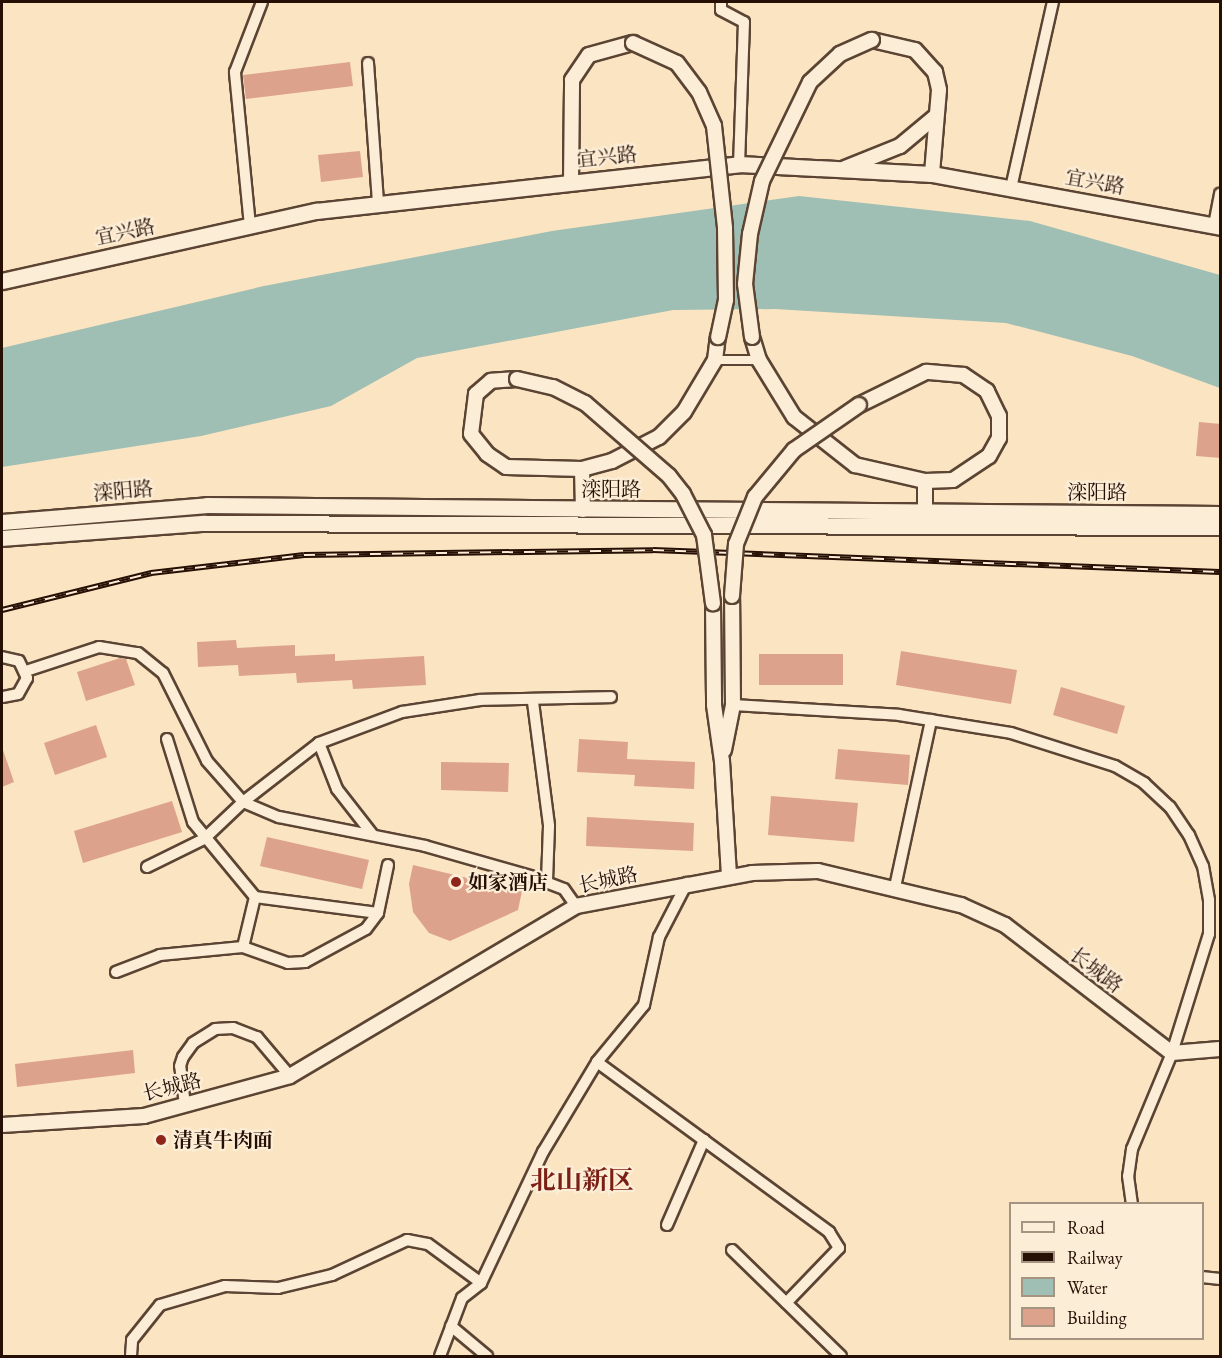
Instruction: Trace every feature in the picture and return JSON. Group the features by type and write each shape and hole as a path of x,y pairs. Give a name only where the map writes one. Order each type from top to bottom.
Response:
{"main road":[{"name":"宜兴路","path":"2,281 316,211 739,164 932,174 1217,226"},
{"name":"滦阳路","path":"3,522 207,505 1221,514"},
{"name":"滦阳路","path":"2,538 202,522 1221,527"}],"street":[{"path":"250,226 236,72 262,2"},
{"path":"721,2 721,10 744,22 739,164"},
{"path":"1011,188 1053,2"},
{"path":"722,761 733,705 732,596 736,544 755,497 794,450 859,405 926,372 963,375 987,392 999,416 999,438 989,456 953,480 925,481 855,465 839,453 794,417 759,360 752,337 745,284 750,234 762,181 810,82 840,54 872,40 915,50 935,72 936,116 932,174"},
{"path":"571,182 572,80 589,55 633,43 657,51 677,63 699,92 714,126 725,228 726,300 715,360 684,412 659,437 612,461 582,469 506,467 487,454 471,434 476,394 491,381 517,379 553,387 585,403 669,476 683,494 704,535 713,603 714,705 722,761 729,874"},
{"path":"368,63 378,204"},
{"path":"845,168 900,146 936,116"},
{"path":"1217,226 1221,194"},
{"path":"715,360 759,360"},
{"path":"582,469 583,510"},
{"path":"925,481 925,512"},
{"path":"26,671 99,647 128,649 147,658 163,672 207,761 243,802 279,817 425,846 547,881 564,890 576,906"},
{"path":"2,657 19,661 26,671 23,690 12,697 2,697"},
{"path":"147,867 204,839 243,802 319,743 402,712 480,700 533,702 611,697"},
{"path":"533,702 549,826 547,881"},
{"path":"733,705 899,714 1011,733 1100,759 1144,783 1180,820 1203,866 1210,917 1202,967 1172,1053 1132,1149 1128,1176 1132,1202"},
{"path":"895,887 931,720"},
{"path":"166,739 193,822 204,839 255,897 378,913"},
{"path":"319,743 337,789 373,836"},
{"path":"116,972 160,955 243,947 288,963 305,962 366,929 378,913 388,866"},
{"name":"长城路","path":"2,1125 144,1116 290,1076 576,906 729,874 818,871 895,887 961,905 1005,925 1172,1053"},
{"path":"441,1356 462,1298 482,1283 543,1152 597,1062 644,1005 659,937 687,883"},
{"path":"243,947 255,897"},
{"path":"185,1105 183,1057 193,1043 215,1029 241,1030 257,1037 290,1076"},
{"path":"1172,1053 1221,1049"},
{"path":"597,1062 829,1232 839,1248 786,1303"},
{"path":"667,1225 704,1140"},
{"path":"131,1356 132,1340 160,1305 225,1286 278,1288 332,1275 407,1240 428,1244 482,1283"},
{"path":"732,1250 841,1356"},
{"path":"1204,1277 1221,1279"},
{"path":"451,1326 487,1356"}],"water":[{"path":"799,196 1030,221 1220,275 1220,388 1132,356 1006,323 775,309 673,310 417,358 331,406 201,436 2,467 2,348 264,286 552,231"}],"building":[{"path":"350,62 353,86 246,99 243,75"},
{"path":"360,151 363,177 321,182 318,155"},
{"path":"1199,422 1221,424 1221,458 1196,456"},
{"path":"236,640 237,648 295,645 295,656 335,654 335,661 424,656 426,685 353,689 352,680 297,683 296,673 239,676 238,665 198,667 197,642"},
{"path":"901,651 1017,670 1011,704 896,685"},
{"path":"759,654 843,654 843,685 759,685"},
{"path":"120,658 126,659 135,685 86,701 77,672"},
{"path":"1061,687 1125,706 1117,734 1053,715"},
{"path":"96,725 107,757 55,775 44,743"},
{"path":"579,739 628,742 627,759 695,762 694,789 634,786 635,775 577,772"},
{"path":"838,749 910,755 908,785 835,779"},
{"path":"2,751 14,782 2,787"},
{"path":"441,762 509,763 508,792 441,790"},
{"path":"771,796 858,803 854,842 768,835"},
{"path":"172,801 182,832 83,863 74,831"},
{"path":"587,817 694,823 693,851 586,846"},
{"path":"267,837 369,860 362,889 260,866"},
{"path":"413,865 522,891 518,910 450,941 429,933 413,912 409,884"},
{"path":"133,1050 135,1073 17,1087 15,1064"}],"railway":[{"path":"2,610 151,573 304,555 653,550 1220,572"}],"place":[{"name":"如家酒店","path":"456,882"},
{"name":"清真牛肉面","path":"161,1140"}],"district":[{"name":"北山新区","path":"582,1181"}]}
